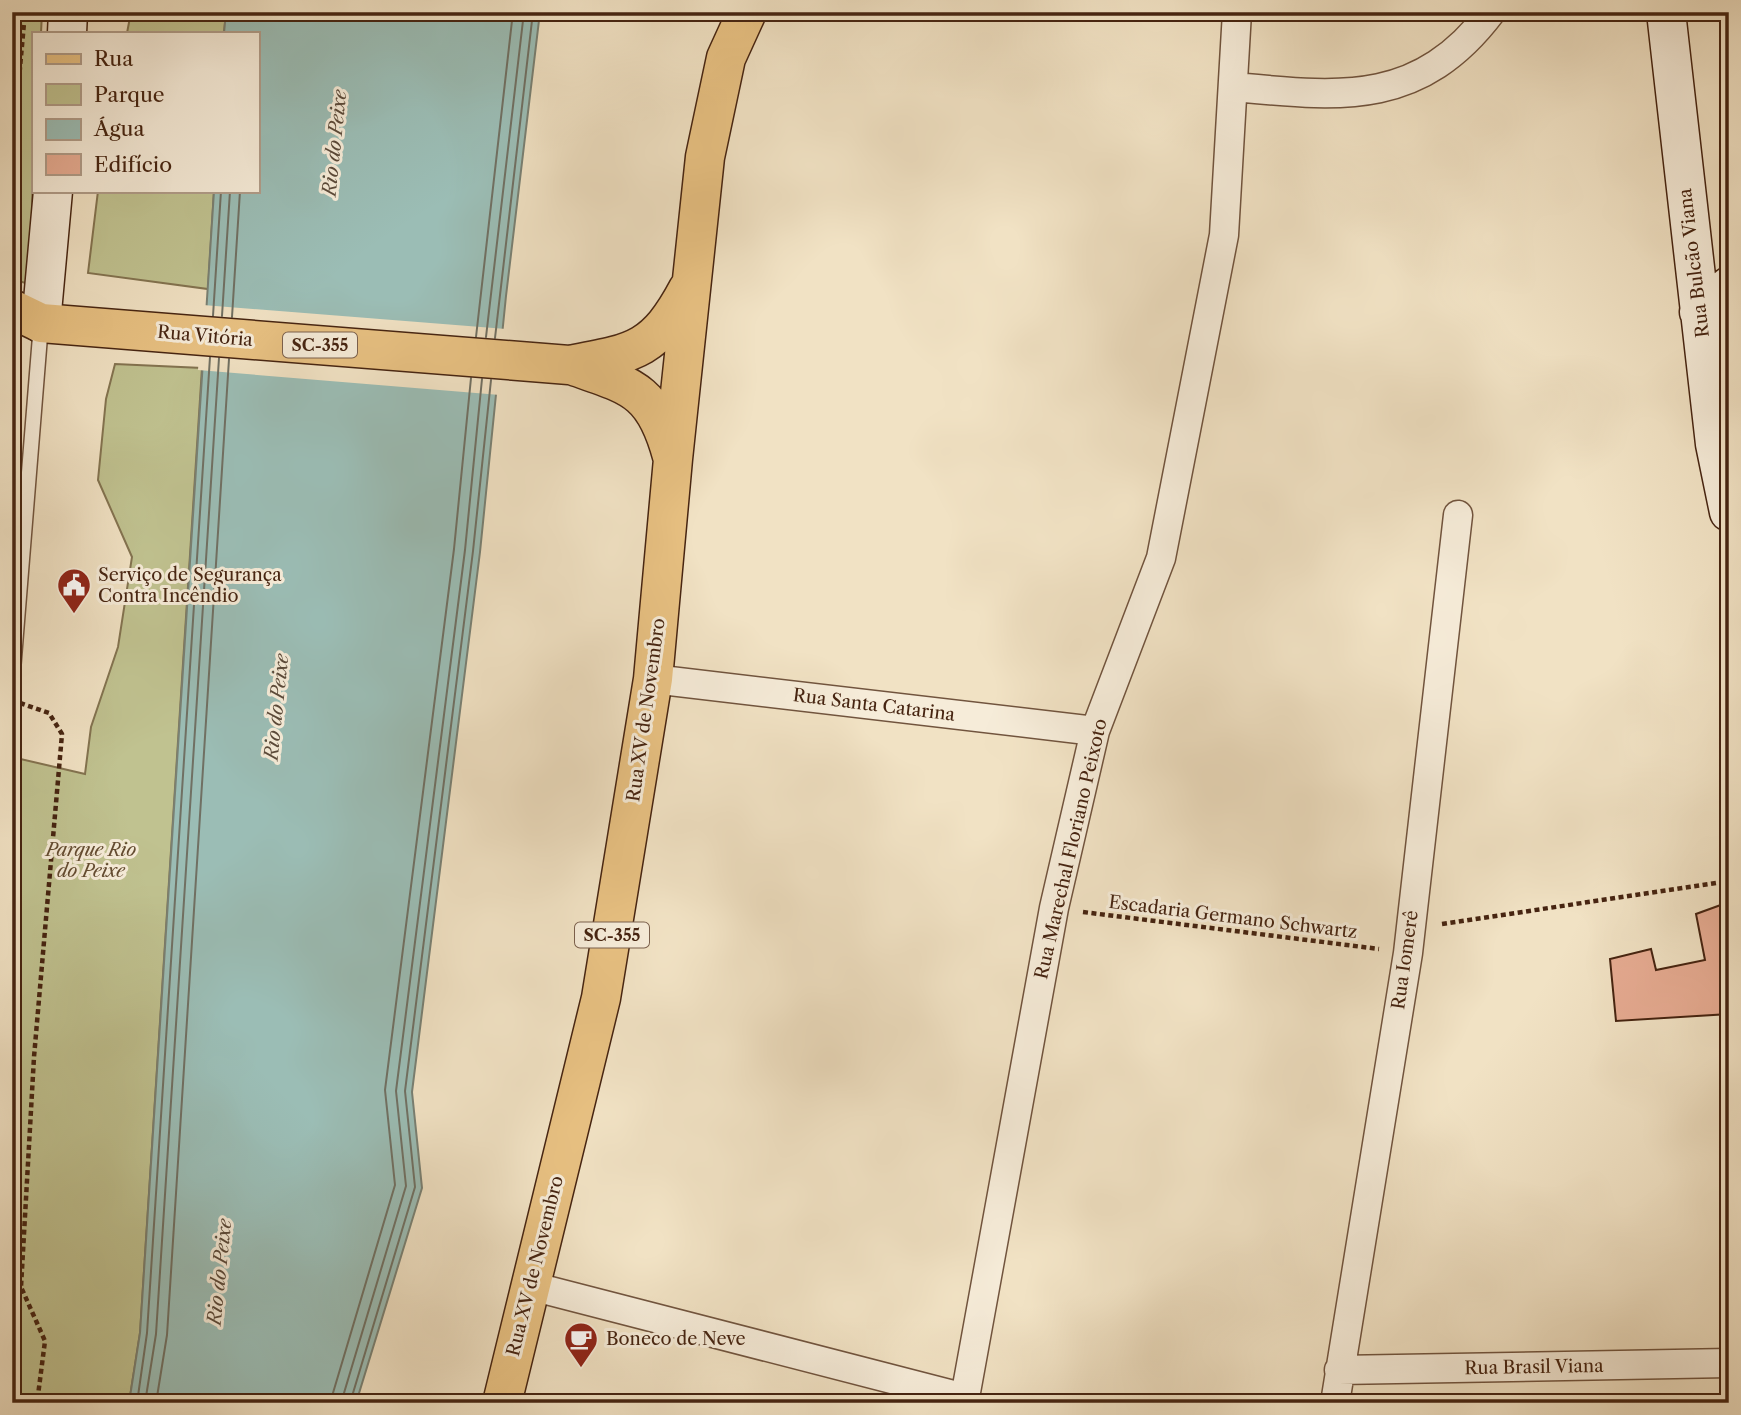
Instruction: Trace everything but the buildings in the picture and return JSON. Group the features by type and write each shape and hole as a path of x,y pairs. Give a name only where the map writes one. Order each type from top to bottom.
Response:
{"main road":[{"name":"Rua XV de Novembro","path":"502,1403 601,998 653,679 705,158 726,58 747,12"},
{"name":"Rua Vitória","path":"22,320 552,363 614,356 645,346 671,321 691,283"},
{"name":"Rua Vitória","path":"552,363 634,389 650,403 664,426 673,459"}],"street":[{"path":"66,32 68,12"},
{"name":"Rua Marechal Floriano Peixoto","path":"965,1400 1054,908 1095,731 1161,558 1224,235 1237,12"},
{"path":"1234,87 1329,96 1373,90 1425,74 1473,36 1491,12"},
{"name":"Rua Bulcão Viana","path":"1665,12 1715,443 1729,512"},
{"path":"22,320 53,192"},
{"path":"1699,312 1729,286"},
{"name":"Rua Iomerê","path":"1335,1403 1409,941 1458,515"},
{"name":"Rua Santa Catarina","path":"653,679 1095,731"},
{"path":"531,1286 965,1400"},
{"name":"Rua Brasil Viana","path":"1339,1370 1729,1363"}],"lane":[{"path":"12,683 22,320"}],"path":[{"path":"12,157 25,12"},
{"path":"12,701 49,713 62,734 34,1057 21,1287 45,1341 37,1403"},
{"name":"Escadaria Germano Schwartz","path":"1054,908 1409,941 1729,881"}],"green space":[{"path":"12,12 42,12 41,32 32,32 32,285 12,279"},
{"path":"131,12 226,12 224,32 127,32"},
{"path":"98,192 214,192 208,289 88,273"},
{"name":"Parque Rio do Peixe","path":"115,364 202,368 140,1333 129,1403 12,1403 12,757 85,774 91,727 118,647 132,557 98,480 106,399"}],"water":[{"name":"Rio do Peixe","path":"226,12 540,12 506,296 480,552 412,1092 422,1188 356,1403 129,1403 140,1333 214,192 259,192 259,32 224,32"}],"pier":[{"path":"203,305 506,329 500,395 198,370"}],"place":[{"name":"Serviço de Segurança Contra Incêndio","path":"74,615"},
{"name":"Boneco de Neve","path":"581,1369"}]}
